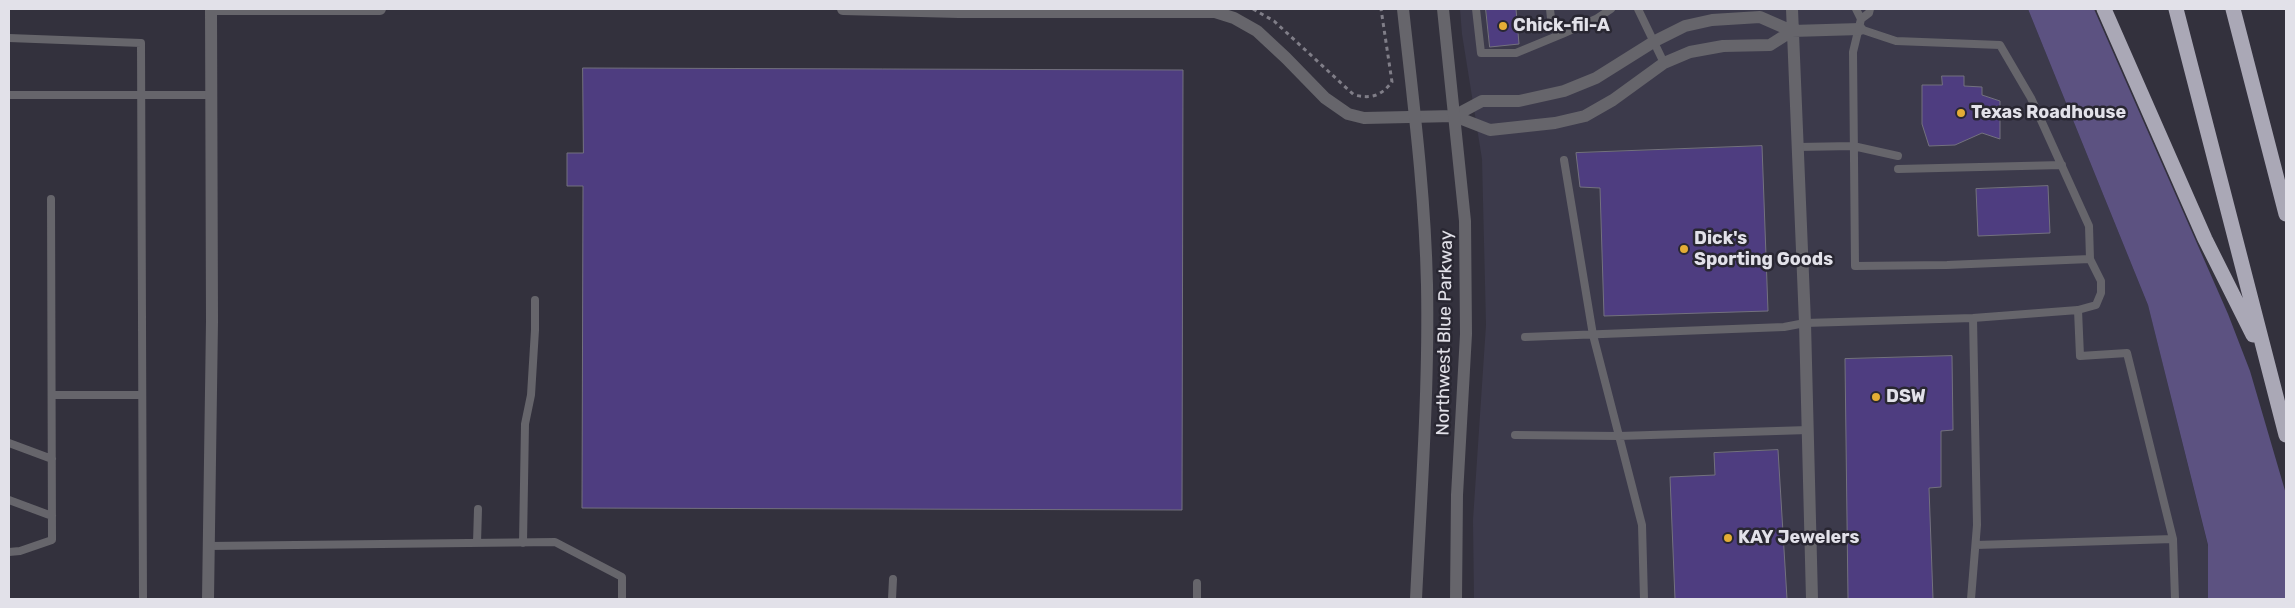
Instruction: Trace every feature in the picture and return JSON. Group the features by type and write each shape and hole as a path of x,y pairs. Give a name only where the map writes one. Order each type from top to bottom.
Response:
{"highway":[{"path":"2104,9 2205,239 2267,363"},
{"path":"2176,9 2286,435"},
{"path":"2233,9 2286,214"}],"street":[{"path":"208,599 212,9 380,9"},
{"path":"843,9 1215,10 1234,18 1257,32 1286,58 1325,98 1348,114 1364,118 1454,116 1490,130 1555,123 1585,116 1613,100 1664,63 1690,52 1722,46 1770,45 1792,31 1861,24"},
{"name":"Northwest Blue Parkway","path":"1403,9 1421,166 1427,284 1425,414 1416,599"},
{"name":"Northwest Blue Parkway","path":"1443,9 1465,221 1466,334 1457,495 1456,599"},
{"path":"1792,9 1805,323 1812,599"},
{"path":"1454,116 1482,101 1519,101 1564,91 1596,78 1655,41 1684,26 1712,20 1760,18 1792,31"}],"lane":[{"path":"1476,9 1481,53 1516,53 1562,34 1598,13 1611,9"},
{"path":"1550,9 1552,28 1562,34"},
{"path":"1638,9 1664,63"},
{"path":"1525,337 1784,327 1805,323 1973,318 2078,310 2096,305 2101,293 2101,281 2090,259 2089,226 2031,98 2000,45 1896,41 1861,24 1856,9"},
{"path":"1870,9 1861,24 1853,52 1855,266 1937,266 2090,259"},
{"path":"9,38 141,43 142,599"},
{"path":"9,95 212,95"},
{"path":"1798,148 1853,146 1898,156"},
{"path":"1564,160 1593,335 1642,525 1644,599"},
{"path":"1898,169 2062,165"},
{"path":"9,552 20,551 52,540 51,199"},
{"path":"523,542 525,424 531,386 535,300"},
{"path":"2078,310 2080,356 2127,353 2173,539 2176,599"},
{"path":"1971,599 1977,525 1973,318"},
{"path":"52,395 142,395"},
{"path":"1515,435 1619,436 1808,430"},
{"path":"9,443 52,459"},
{"path":"9,500 52,516"},
{"path":"477,543 478,509"},
{"path":"1976,545 2173,539"},
{"path":"209,546 555,542 622,577 622,599"},
{"path":"892,599 893,580"},
{"path":"1197,583 1197,599"}],"path":[{"path":"1253,9 1274,21 1354,95 1366,98 1383,94 1392,82 1382,9"}],"shaded area":[{"path":"1460,9 2028,9 2148,305 2208,546 2208,599 1474,599 1473,520 1486,325 1482,159 1462,34"},
{"path":"2028,9 2094,9 2228,314 2250,371 2286,494 2286,599 2208,599 2208,545 2148,305"}],"building":[{"name":"Chick-fil-A","path":"1486,9 1516,9 1519,44 1490,47"},
{"path":"583,68 1183,70 1182,510 582,508 583,186 567,186 567,153 583,153"},
{"name":"Texas Roadhouse","path":"1942,76 1964,76 1964,86 1982,87 1982,95 2000,101 2000,139 1982,133 1955,145 1929,146 1922,124 1922,85 1942,85"},
{"name":"Dick's Sporting Goods","path":"1762,146 1768,311 1604,316 1600,188 1580,187 1576,153"},
{"path":"2048,186 2050,233 1978,236 1976,189"},
{"path":"1952,356 1953,430 1941,431 1941,487 1929,488 1933,599 1848,599 1845,359"},
{"name":"KAY Jewelers","path":"1778,450 1787,599 1675,599 1670,477 1715,475 1714,453"}],"place":[{"name":"Chick-fil-A","path":"1503,26"},
{"name":"Texas Roadhouse","path":"1961,113"},
{"name":"Dick's Sporting Goods","path":"1684,249"},
{"name":"DSW","path":"1876,397"},
{"name":"KAY Jewelers","path":"1728,538"}]}
